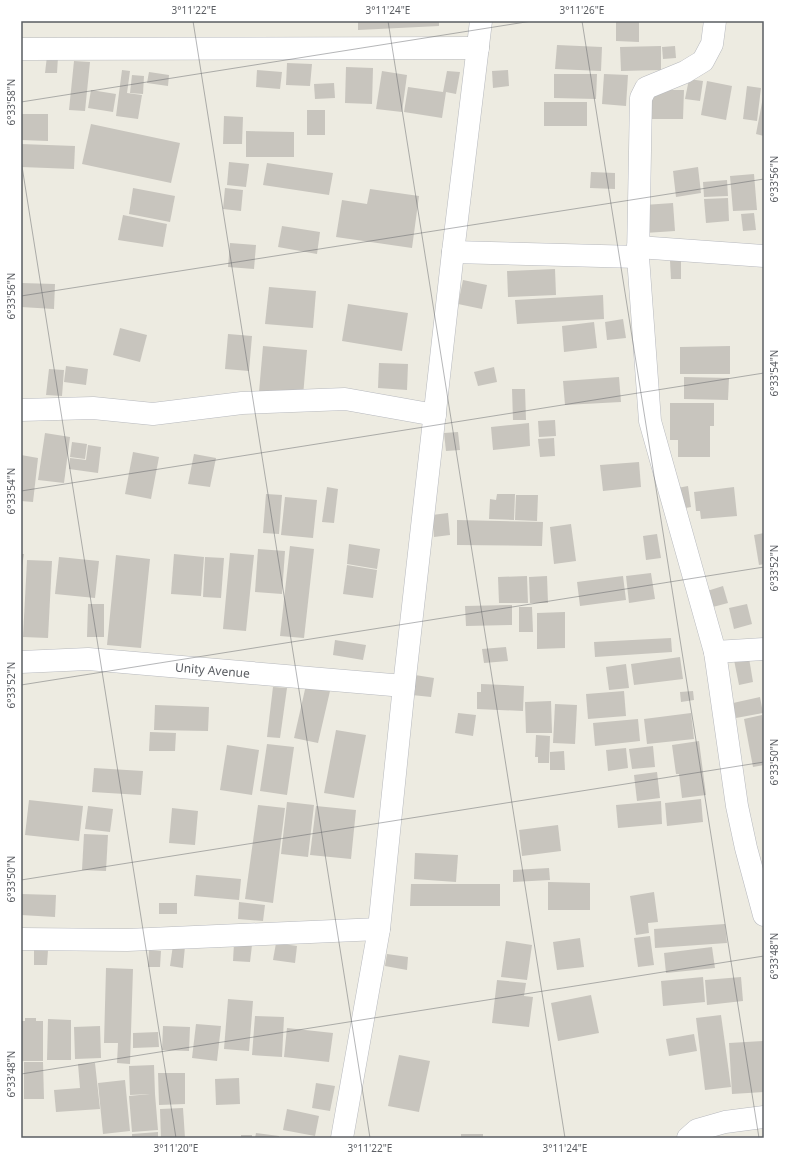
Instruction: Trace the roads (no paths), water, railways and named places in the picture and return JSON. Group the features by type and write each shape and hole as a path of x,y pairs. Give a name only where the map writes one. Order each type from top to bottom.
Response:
{"street":[{"path":"342,1138 379,928 404,686 453,252 481,21"},
{"path":"715,21 712,44 703,61 685,72 646,88 640,98 638,252 650,421 715,652 737,806 755,853 764,915"},
{"path":"21,49 478,48"},
{"path":"453,252 638,252 764,256"},
{"path":"21,410 93,408 153,414 242,403 345,399 435,415"},
{"path":"715,652 764,649"},
{"name":"Unity Avenue","path":"21,662 88,659 404,686"},
{"path":"21,938 127,940 379,928"},
{"path":"688,1138 697,1130 725,1122 764,1117"}]}
